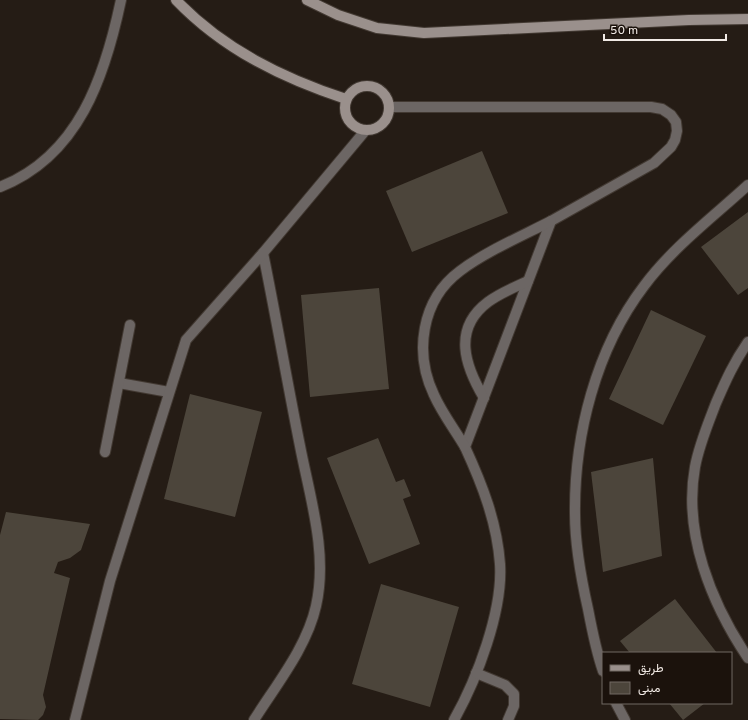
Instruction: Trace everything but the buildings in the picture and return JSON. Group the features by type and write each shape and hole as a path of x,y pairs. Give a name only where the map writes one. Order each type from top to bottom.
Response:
{"street":[{"path":"0,187 37,166 61,145 82,116 99,79 109,49 121,0"},
{"path":"176,0 191,16 211,33 244,55 298,82 346,99"},
{"path":"307,0 338,15 377,28 424,33 681,20 748,19"},
{"path":"370,86 383,94 389,107 388,115 379,127 365,131 358,129 347,120 344,113 346,99 356,89 370,86"},
{"path":"389,107 439,108 635,106 662,110 671,115 676,122 677,131 675,140 664,155 654,163 460,271 442,288 427,317 423,340 427,376 437,401 465,447 488,502 498,544 500,564 498,593 485,649 476,674 454,720"},
{"path":"75,720 110,581 182,348 191,332 263,253 365,131"},
{"path":"602,668 597,653 581,578 575,515 578,453 591,397 611,341 643,287 660,266 748,185"},
{"path":"465,447 551,221"},
{"path":"254,720 295,655 307,631 316,608 320,580 320,553 311,492 300,447 263,253"},
{"path":"484,398 470,373 465,356 465,341 468,328 474,317 483,306 528,281"},
{"path":"105,452 130,325"},
{"path":"748,342 733,364 707,426 695,466 692,506 694,532 702,562 725,619 748,658"},
{"path":"119,383 169,392"},
{"path":"476,674 505,685 514,694 514,706 508,720"},
{"path":"617,704 625,720"}]}
